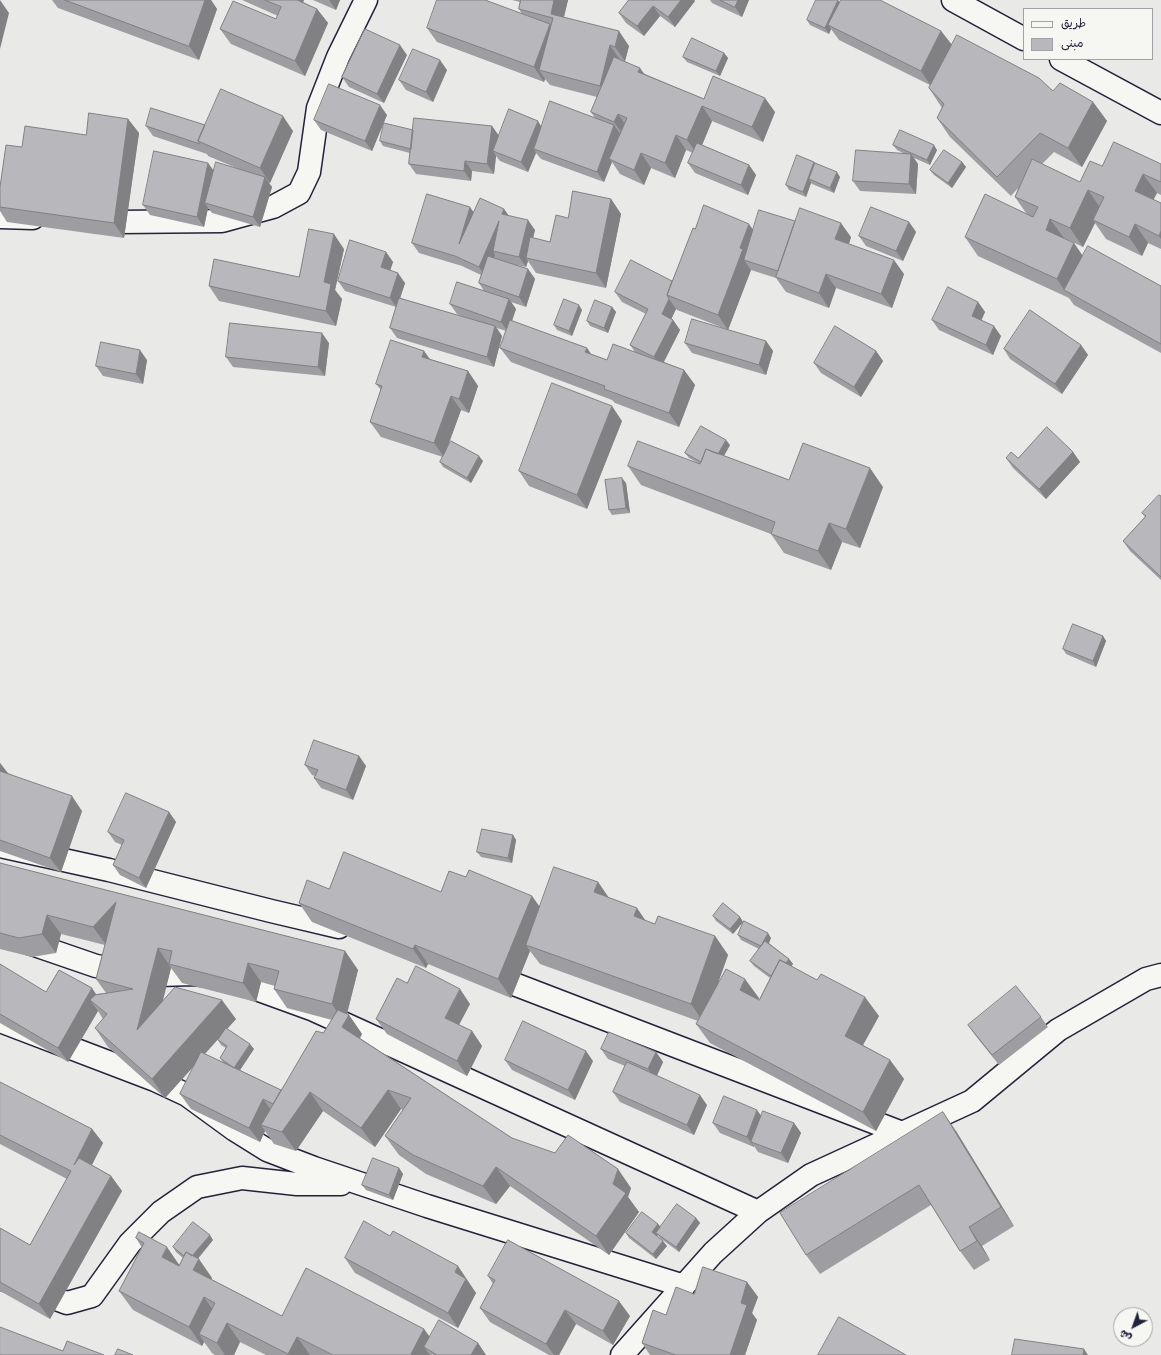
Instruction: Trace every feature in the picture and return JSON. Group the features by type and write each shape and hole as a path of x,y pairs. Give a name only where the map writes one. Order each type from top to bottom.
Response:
{"street":[{"path":"79,220 118,222 222,221 273,207 299,193 310,172 318,108 338,57 366,0"},
{"path":"953,0 1023,38"},
{"path":"1063,60 1161,113"},
{"path":"0,216 55,219"},
{"path":"0,846 110,870 271,911 356,930"},
{"path":"0,933 96,966 158,975 195,974 226,978 314,1010 758,1212"},
{"path":"469,968 902,1133"},
{"path":"622,1355 713,1253 758,1212 811,1175 972,1101 1058,1030 1146,979 1161,975"},
{"path":"0,1021 155,1080 188,1096 235,1130 267,1150 360,1184 684,1286"},
{"path":"0,1278 68,1303 92,1296 130,1243 161,1212 197,1187 242,1178 297,1184 360,1184"}],"building":[{"path":"65,0 205,0 189,46"},
{"path":"265,0 297,0 317,9 295,61 220,29 233,1 276,19 281,7"},
{"path":"437,0 485,0 550,24 534,67 427,28"},
{"path":"521,0 554,0 551,14 619,31 615,47 610,45 600,86 539,70 553,18 519,9"},
{"path":"629,0 681,0 668,17 653,6 637,26 619,13"},
{"path":"720,0 738,0 735,7"},
{"path":"816,0 838,0 825,28 807,20"},
{"path":"841,0 880,0 941,31 921,71 828,25"},
{"path":"365,29 400,45 377,94 342,77"},
{"path":"957,35 1039,78 1053,91 1060,83 1093,102 1068,148 1040,133 997,177 937,118 944,104 929,88"},
{"path":"692,38 724,53 716,71 683,57"},
{"path":"413,49 440,60 426,92 399,80"},
{"path":"614,57 640,68 638,72 704,99 713,76 765,98 752,127 702,106 687,140 676,135 665,163 641,153 634,170 609,159 627,118 618,114 614,122 591,112"},
{"path":"329,84 380,105 365,141 314,120"},
{"path":"221,89 283,116 260,168 198,141"},
{"path":"550,101 614,125 597,172 534,149"},
{"path":"151,108 205,125 198,141 200,144 146,126"},
{"path":"509,109 538,121 521,162 493,151"},
{"path":"89,113 128,119 114,223 0,207 0,187 6,145 22,147 25,126 86,135"},
{"path":"414,118 492,126 487,164 465,161 464,171 409,164"},
{"path":"384,123 413,130 411,149 380,141"},
{"path":"900,130 934,145 927,160 893,145"},
{"path":"1114,142 1161,164 1161,182 1143,174 1135,191 1161,203 1161,231 1159,236 1135,224 1129,237 1093,220 1104,197 1088,190 1070,228 1050,219 1046,230 1074,243 1057,279 965,237 985,194 1033,217 1038,207 1015,197 1032,159 1080,182 1090,161 1102,166"},
{"path":"697,143 749,165 741,185 688,163"},
{"path":"856,150 911,154 909,184 853,181"},
{"path":"944,150 962,162 948,183 930,170"},
{"path":"154,151 208,163 197,217 143,205"},
{"path":"797,155 814,162 803,192 786,185"},
{"path":"216,162 265,177 253,217 205,203"},
{"path":"815,163 837,172 830,188 809,179"},
{"path":"573,191 611,199 596,273 526,258 530,237 550,242 556,215 568,218"},
{"path":"427,194 470,207 459,244 480,198 504,209 502,214 528,220 519,257 493,251 499,221 479,267 455,256 412,243"},
{"path":"704,205 749,224 740,248 743,249 718,315 667,295 693,228 695,229"},
{"path":"871,207 909,222 896,251 859,236"},
{"path":"800,208 841,223 835,239 894,260 881,294 826,274 819,293 776,277"},
{"path":"759,210 795,221 778,271 744,260"},
{"path":"309,229 334,234 324,282 331,284 326,311 209,286 214,259 299,277"},
{"path":"350,240 386,252 381,267 398,273 390,298 338,281"},
{"path":"1088,246 1161,286 1161,344 1064,290"},
{"path":"488,256 528,269 519,297 479,283"},
{"path":"631,260 672,281 667,295 669,299 662,314 673,320 654,357 630,345 648,309 615,292"},
{"path":"457,282 509,299 501,322 450,304"},
{"path":"948,287 978,302 972,316 994,326 986,345 932,320"},
{"path":"399,298 495,326 487,357 390,328"},
{"path":"564,299 579,305 569,331 554,325"},
{"path":"595,300 612,307 604,328 587,321"},
{"path":"1030,310 1081,345 1055,384 1004,349"},
{"path":"692,319 766,341 759,365 685,343"},
{"path":"510,320 587,348 585,352 607,360 613,344 684,370 669,413 604,389 605,386 500,348"},
{"path":"230,323 322,333 318,367 226,357"},
{"path":"835,326 876,351 854,387 814,363"},
{"path":"391,340 424,351 422,357 468,371 459,399 451,396 434,443 370,422 382,386 376,384"},
{"path":"101,342 140,350 136,374 96,366"},
{"path":"552,383 612,406 577,495 519,471"},
{"path":"701,426 726,440 718,454 706,449 701,462 685,453"},
{"path":"1047,427 1073,452 1039,489 1006,458 1011,452 1018,458"},
{"path":"451,441 479,456 467,478 440,462"},
{"path":"638,441 700,464 706,449 789,480 803,443 870,468 846,529 829,523 818,551 771,534 775,522 628,466"},
{"path":"622,478 626,508 609,510 605,480"},
{"path":"1159,495 1161,496 1161,577 1123,541 1146,516 1142,513"},
{"path":"1073,624 1103,636 1093,661 1063,649"},
{"path":"314,740 359,756 346,790 314,778 318,770 305,765"},
{"path":"0,771 72,796 50,858 0,840"},
{"path":"126,793 169,812 139,878 113,865 124,840 108,832"},
{"path":"482,829 513,835 508,858 477,852"},
{"path":"344,852 441,892 449,871 466,877 469,870 532,896 498,979 415,945 413,949 299,903 307,880 329,889"},
{"path":"0,863 345,951 332,1004 274,989 279,971 248,963 243,983 169,964 172,951 158,948 137,1030 175,987 222,1000 152,1079 95,1028 107,1014 90,1000 95,995 133,989 96,979 116,902 93,927 47,915 42,934 19,938 0,933"},
{"path":"554,867 598,882 594,892 637,908 634,916 655,924 658,916 715,936 691,1004 526,945"},
{"path":"723,903 740,917 730,929 713,916"},
{"path":"744,921 768,933 761,946 738,935"},
{"path":"765,941 789,959 786,963 780,960 771,976 750,961"},
{"path":"780,960 817,980 821,974 865,997 845,1036 890,1060 863,1112 696,1024 726,969 745,979 740,990 759,1000"},
{"path":"0,964 46,992 59,970 92,988 58,1048 0,1014"},
{"path":"416,966 460,989 445,1018 472,1031 457,1061 376,1019 397,978 407,983"},
{"path":"1016,986 1041,1017 992,1055 968,1025"},
{"path":"338,1010 349,1015 342,1027 512,1138 555,1153 568,1135 618,1169 613,1184 626,1193 596,1236 496,1167 483,1186 413,1155 385,1136 411,1098 388,1090 361,1128 310,1092 282,1132 261,1125 316,1031 323,1033"},
{"path":"523,1021 586,1051 568,1090 505,1060"},
{"path":"226,1028 250,1044 234,1068 220,1058 227,1046 218,1040"},
{"path":"609,1032 656,1052 648,1069 601,1049"},
{"path":"201,1052 281,1090 273,1104 263,1099 249,1128 180,1094"},
{"path":"627,1062 700,1095 687,1125 613,1092"},
{"path":"0,1082 92,1129 74,1165 79,1158 111,1176 39,1304 0,1282 0,1228 30,1245 71,1171 0,1135"},
{"path":"724,1096 757,1110 747,1137 713,1123"},
{"path":"763,1111 794,1123 781,1153 751,1142"},
{"path":"943,1112 1001,1207 969,1227 977,1241 960,1251 919,1185 806,1255 780,1213"},
{"path":"373,1158 399,1168 389,1195 362,1185"},
{"path":"677,1204 696,1218 676,1247 656,1233"},
{"path":"642,1212 658,1224 652,1232 663,1241 653,1254 626,1233"},
{"path":"364,1221 390,1236 393,1231 458,1266 455,1272 466,1279 448,1313 345,1258"},
{"path":"193,1222 210,1235 192,1256 186,1252 184,1256 173,1247"},
{"path":"139,1232 167,1247 162,1257 179,1266 186,1252 199,1259 193,1270 282,1316 306,1268 424,1329 411,1354 414,1355 333,1355 297,1337 288,1354 227,1323 217,1343 199,1334 215,1303 204,1297 189,1327 119,1291 144,1243 136,1238"},
{"path":"508,1240 619,1301 603,1331 565,1310 546,1344 480,1308 495,1280 488,1276"},
{"path":"703,1267 747,1282 741,1303 747,1305 730,1355 676,1355 642,1343 653,1310 666,1315 676,1287 694,1294"},
{"path":"839,1317 906,1355 818,1355"},
{"path":"439,1320 478,1343 471,1355 437,1355 424,1347"},
{"path":"0,1327 63,1351 67,1341 104,1355 0,1355"},
{"path":"1015,1339 1084,1349 1083,1355 1012,1355"},
{"path":"118,1349 133,1355 115,1355"}]}
